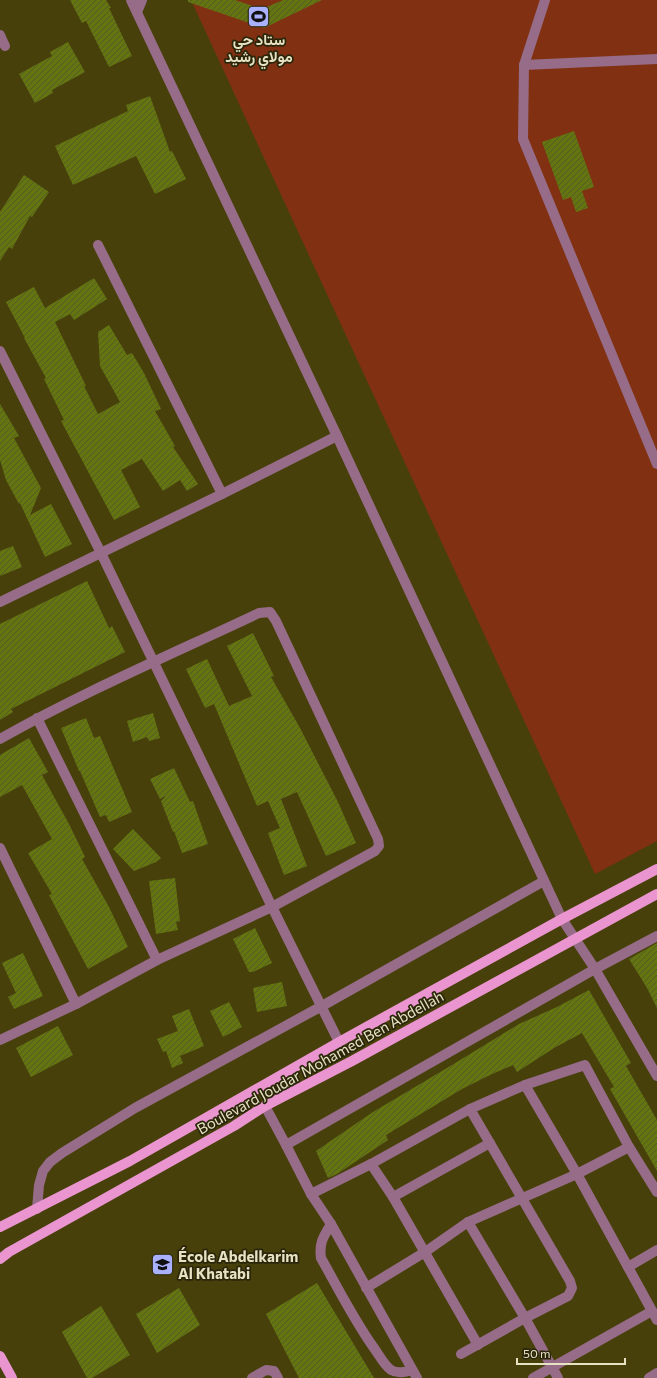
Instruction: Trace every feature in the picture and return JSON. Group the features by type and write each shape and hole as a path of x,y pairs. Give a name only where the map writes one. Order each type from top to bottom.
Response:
{"main road":[{"name":"Boulevard Joudar Mohamed Ben Abdellah","path":"0,1227 130,1161 339,1042 562,919 657,869"},
{"name":"Boulevard Joudar Mohamed Ben Abdellah","path":"0,1259 9,1252 234,1126 265,1106 352,1061 657,894"},
{"path":"0,1356 12,1378"}],"street":[{"path":"131,0 337,436 562,919 595,969 657,1076"},
{"path":"137,12 142,0"},
{"path":"545,0 524,65 523,139 657,464"},
{"path":"0,35 5,46"},
{"path":"524,65 657,59"},
{"path":"98,245 222,494"},
{"path":"0,351 4,368 101,553 339,1042"},
{"path":"0,602 222,494 337,436"},
{"path":"0,738 37,718 154,662 259,613 270,612 276,621 375,832 379,846 375,851 272,907 157,960 76,1004 0,1040"},
{"path":"37,718 157,960"},
{"path":"0,848 76,1004"},
{"path":"37,1209 39,1185 43,1171 50,1162 62,1153 135,1108 322,1006 544,881"},
{"path":"286,1145 595,969 657,936"},
{"path":"311,1194 371,1164 470,1109 525,1085 585,1065 629,1147 657,1192"},
{"path":"525,1085 577,1174 655,1316 533,1378"},
{"path":"265,1106 311,1194 331,1224 414,1374"},
{"path":"461,1354 568,1296 572,1288 570,1281 470,1109"},
{"path":"393,1197 490,1143"},
{"path":"366,1288 425,1252 468,1222 577,1174 629,1147"},
{"path":"371,1164 393,1197 478,1345"},
{"path":"468,1222 525,1318 558,1378"},
{"path":"331,1224 322,1238 320,1248 321,1258 364,1333 383,1361 391,1369 397,1372 414,1374"},
{"path":"628,1267 657,1250"},
{"path":"252,1378 266,1370 274,1371 278,1378"},
{"path":"649,1378 657,1374"}],"shaded area":[{"path":"191,0 657,0 657,841 595,874"}],"building":[{"path":"70,0 106,0 132,56 109,67 86,21 82,23"},
{"name":"ستاد حي مولاي رشيد","path":"188,0 235,0 262,9 283,0 322,0 264,28 188,2"},
{"path":"68,42 85,72 52,90 53,93 35,103 19,74 52,56 50,52"},
{"path":"150,96 170,152 172,151 186,179 155,194 136,156 73,185 55,146 128,111 126,105"},
{"path":"574,131 594,187 582,191 588,208 576,212 571,197 563,200 542,142"},
{"path":"24,175 49,192 32,217 30,216 12,249 9,247 0,261 0,212"},
{"path":"94,278 107,299 74,320 70,314 55,322 98,414 120,402 100,366 98,332 109,325 127,355 132,353 144,373 161,409 155,411 175,446 173,447 198,484 187,491 180,480 163,491 142,459 121,470 140,507 114,520 61,421 64,420 44,379 46,378 6,302 34,287 45,308"},
{"path":"0,404 19,436 14,438 41,488 30,515 51,504 72,544 45,557 20,503 19,504 6,480 0,460"},
{"path":"13,546 22,567 0,576 0,551"},
{"path":"87,581 109,628 112,626 125,652 11,709 13,712 0,720 0,624"},
{"path":"253,633 274,676 271,677 300,728 338,802 356,843 326,856 297,792 281,799 307,866 284,875 268,833 280,828 268,801 257,806 214,704 205,708 186,669 207,659 229,706 252,696 227,646"},
{"path":"153,713 160,738 149,741 147,737 133,742 127,721"},
{"path":"86,718 94,738 100,736 132,812 109,822 106,815 100,817 61,728"},
{"path":"29,738 48,772 42,775 69,824 85,857 82,859 109,907 128,947 88,969 49,895 52,894 28,853 52,839 22,785 0,797 0,755"},
{"path":"174,768 190,802 193,801 208,844 182,853 161,801 166,796 160,799 150,779"},
{"path":"133,829 161,858 156,862 134,871 113,849"},
{"path":"175,878 180,921 176,922 178,930 156,934 149,881"},
{"path":"255,928 272,963 253,972 249,972 233,939"},
{"path":"657,943 657,1008 647,988 629,959"},
{"path":"23,953 43,996 14,1009 8,997 16,993 2,963"},
{"path":"282,982 287,1006 257,1012 253,988"},
{"path":"589,990 631,1063 626,1066 657,1120 657,1171 610,1089 614,1087 582,1033 554,1048 517,1072 513,1065 462,1089 386,1135 388,1140 337,1174 328,1178 316,1151 373,1112 519,1024 557,1007"},
{"path":"229,1002 242,1027 223,1037 210,1011"},
{"path":"189,1009 204,1046 180,1056 183,1063 172,1068 166,1051 163,1052 157,1039 178,1031 172,1016"},
{"path":"58,1026 73,1055 31,1077 16,1048"},
{"path":"317,1283 374,1378 299,1378 266,1314"},
{"path":"179,1288 200,1325 157,1353 136,1314"},
{"path":"101,1306 130,1355 92,1378 87,1378 62,1332"}],"place":[{"name":"ستاد حي مولاي رشيد","path":"259,16"},
{"name":"École Abdelkarim Al Khatabi","path":"162,1265"}]}
